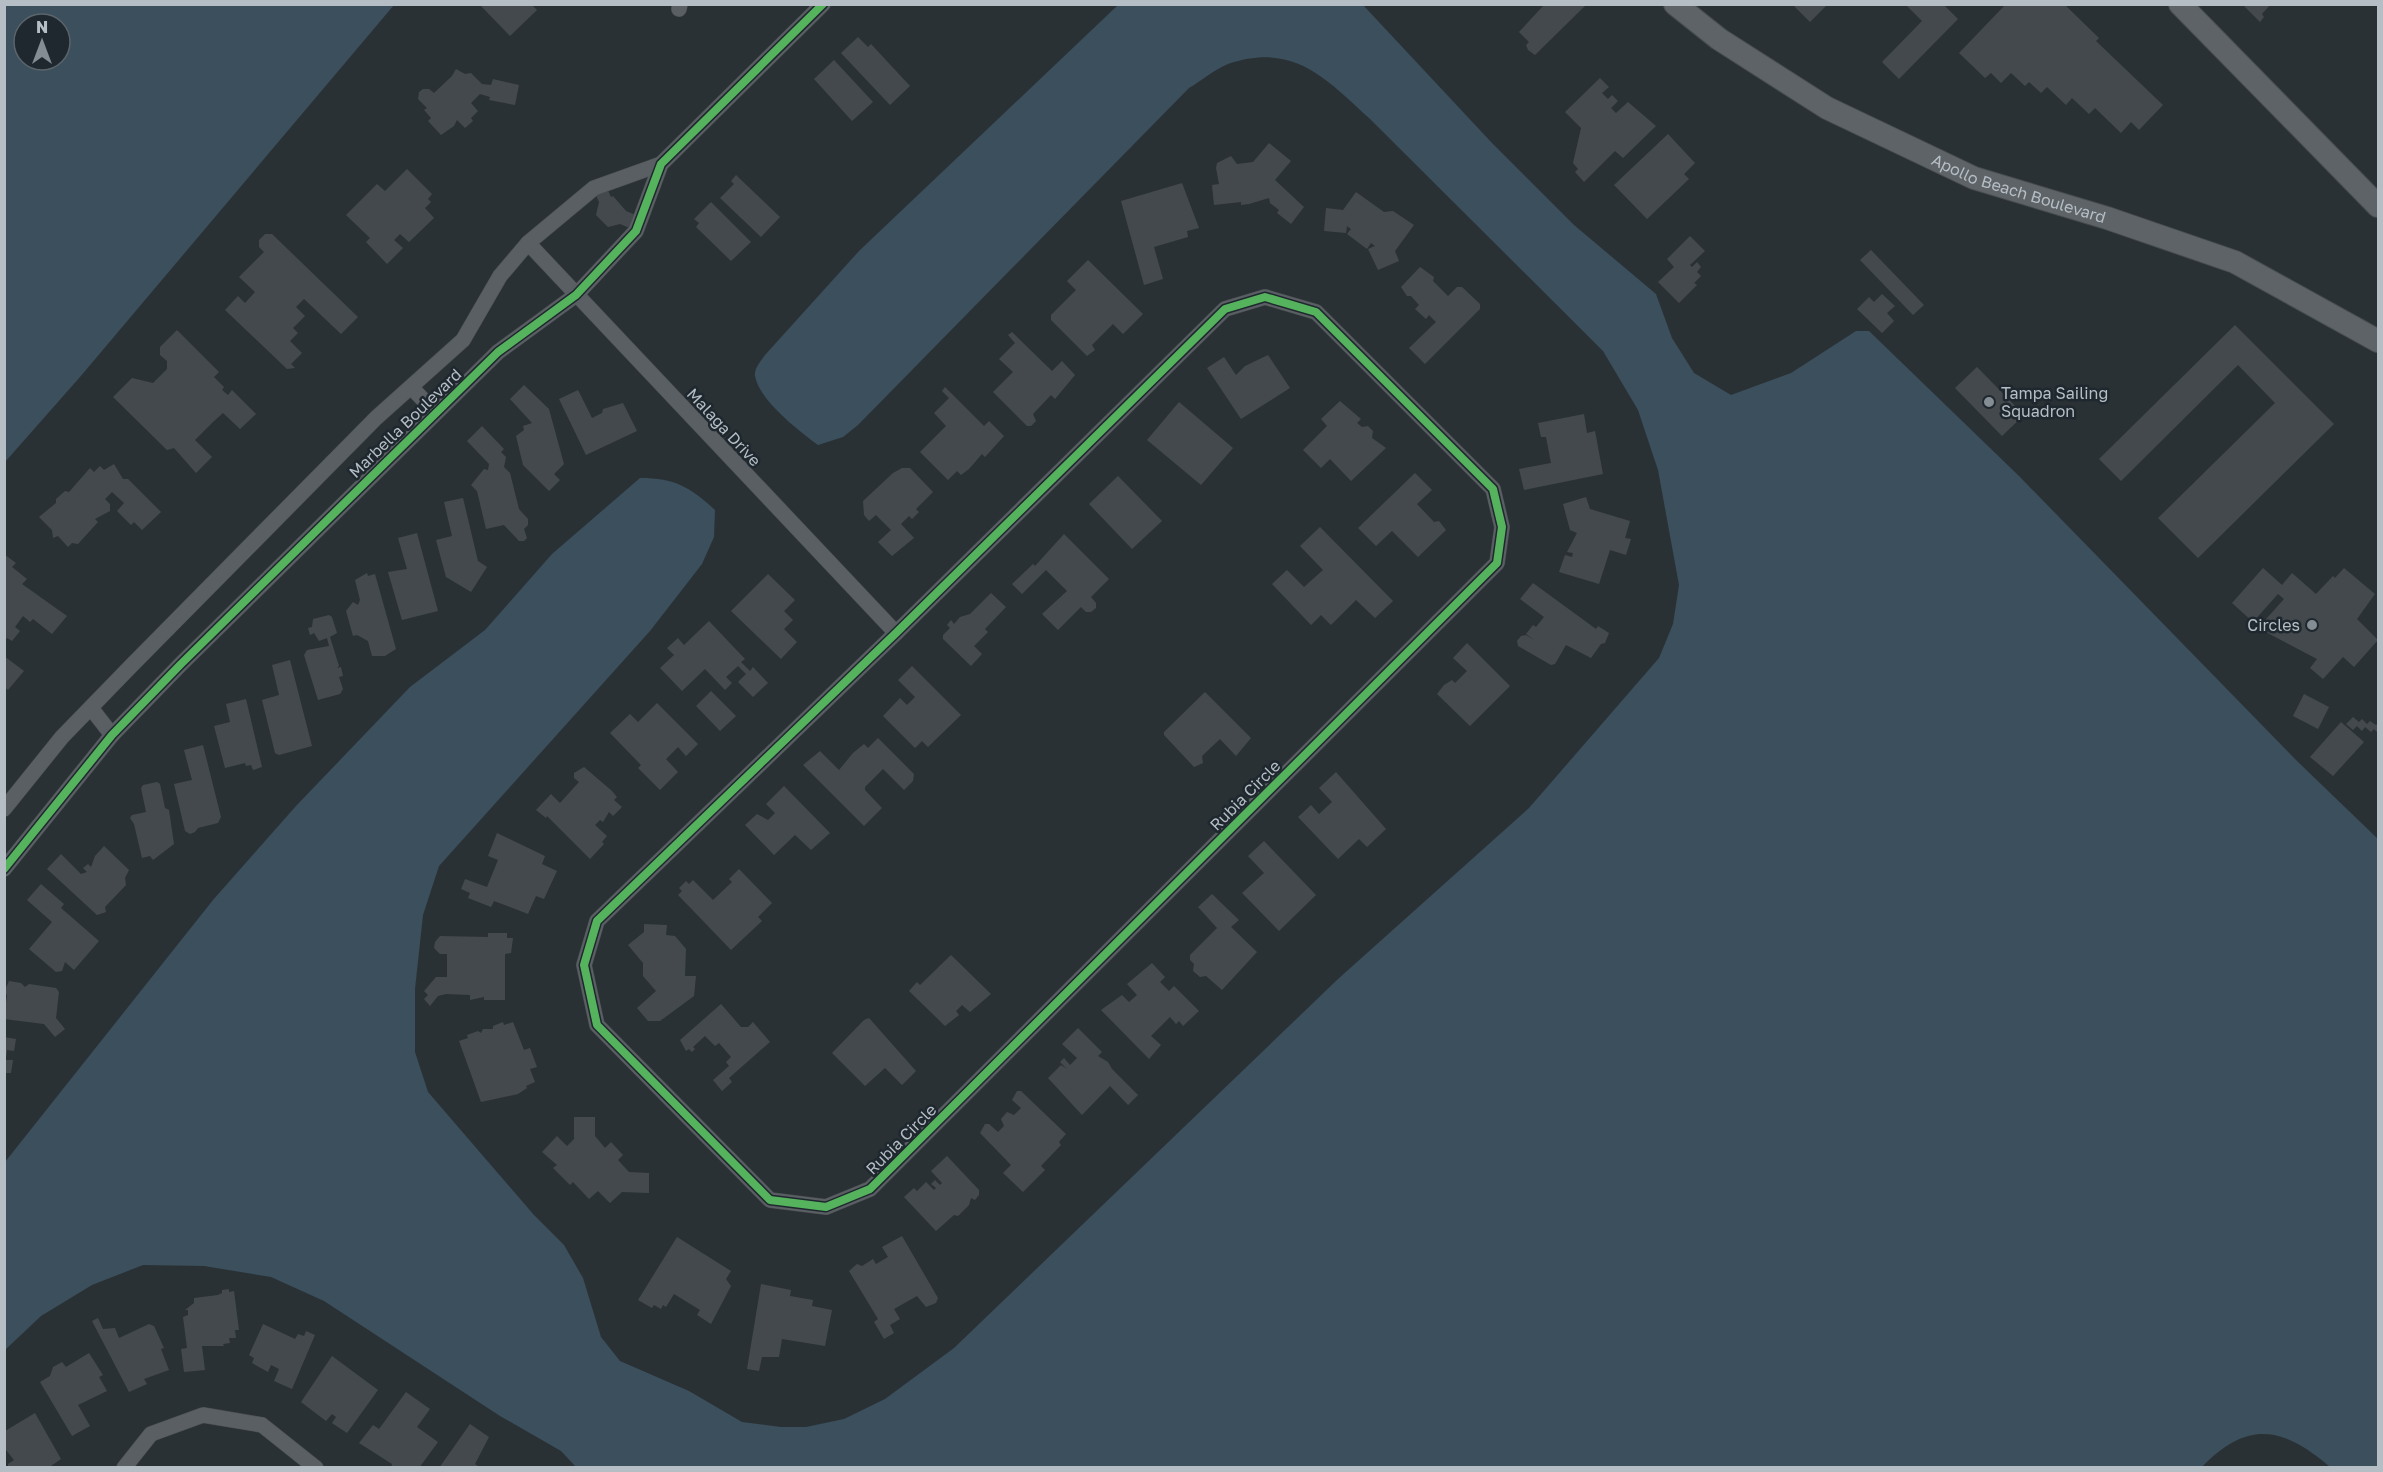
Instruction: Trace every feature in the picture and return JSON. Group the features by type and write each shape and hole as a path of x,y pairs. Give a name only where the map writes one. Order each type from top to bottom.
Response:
{"main road":[{"name":"Apollo Beach Boulevard","path":"1675,4 1719,39 1827,108 1974,178 2108,218 2235,262 2379,341"},
{"path":"2180,4 2379,206"}],"street":[{"name":"Marbella Boulevard","path":"4,869 112,735 498,352 576,295 636,231 661,164 823,4"},
{"name":"Marbella Boulevard","path":"4,809 62,737 376,418 463,340 500,276 528,243 594,188 661,164"},
{"name":"Malaga Drive","path":"528,243 896,633"},
{"name":"Rubia Circle","path":"1265,297 1316,312 1493,489 1502,527 1497,564 870,1189 826,1208 770,1200 597,1025 584,965 597,921 896,633 1225,309 1265,297"},
{"path":"411,387 435,412"},
{"path":"91,708 112,735"},
{"path":"124,1467 151,1434 203,1415 261,1425 316,1467"}],"water":[{"path":"5,4 394,5 80,377 5,462"},
{"path":"1118,5 1363,5 1492,143 1574,225 1656,294 1672,338 1694,373 1731,395 1791,373 1856,331 1869,331 2019,476 2296,760 2378,839 2378,1467 2330,1467 2296,1443 2265,1434 2249,1436 2234,1442 2218,1452 2201,1468 576,1467 561,1451 500,1416 324,1301 271,1277 204,1266 143,1265 92,1285 41,1316 5,1350 5,1162 213,900 296,806 410,687 485,630 552,554 640,478 673,482 698,495 715,510 714,537 702,564 650,631 439,866 423,915 415,989 415,1052 428,1092 534,1215 564,1245 583,1278 601,1337 620,1361 689,1391 742,1422 781,1427 806,1427 844,1419 885,1399 954,1348 1338,979 1529,808 1659,658 1673,624 1679,585 1658,470 1638,410 1603,351 1369,118 1322,78 1290,61 1251,58 1228,64 1189,88 858,425 843,437 818,445 772,405 758,385 755,376 757,367 765,355 859,251"}],"building":[{"path":"479,4 531,4 537,10 510,36"},
{"path":"1587,4 1535,55 1528,50 1526,45 1529,42 1519,32 1544,5"},
{"path":"1792,4 1828,4 1810,22"},
{"path":"1905,4 1943,4 1958,19 1899,79 1882,62 1922,21"},
{"path":"2006,4 2064,4 2099,38 2096,41 2163,105 2139,130 2131,122 2121,133 2095,108 2089,114 2072,98 2066,105 2047,87 2041,93 2029,82 2025,86 2011,73 2001,83 1991,73 1985,78 1959,53"},
{"path":"2242,4 2271,4 2262,14 2264,17 2260,22"},
{"path":"858,37 868,47 871,44 910,86 890,105 841,53"},
{"path":"834,60 873,102 852,121 814,79"},
{"path":"456,69 465,74 471,73 482,84 491,85 493,79 519,85 515,105 489,100 490,97 480,94 471,103 478,111 471,118 473,121 465,128 457,120 454,126 441,135 428,121 431,118 424,110 427,108 418,99 419,92 429,89 434,93"},
{"path":"1600,78 1609,87 1602,93 1608,99 1612,95 1618,101 1611,108 1616,113 1628,102 1656,126 1623,158 1615,151 1584,182 1575,172 1578,169 1573,163 1581,128 1565,112"},
{"path":"1668,134 1695,163 1684,174 1689,179 1647,219 1614,185"},
{"path":"1269,143 1291,161 1275,180 1304,207 1291,224 1277,213 1279,210 1270,203 1269,198 1249,204 1241,205 1241,202 1214,205 1212,185 1219,184 1217,163 1231,156 1237,164 1253,162"},
{"path":"407,169 432,194 428,199 431,202 425,208 434,218 409,242 400,234 394,240 403,248 387,264 366,242 370,238 346,215 377,184 385,191"},
{"path":"736,175 780,217 761,237 720,198 734,184 731,181"},
{"path":"1182,183 1199,228 1187,231 1188,237 1154,247 1163,279 1144,285 1121,201"},
{"path":"606,186 611,197 613,196 626,211 638,216 632,229 620,224 608,227 596,215 599,202 594,191"},
{"path":"1356,192 1384,212 1393,211 1414,225 1395,251 1399,261 1378,270 1368,249 1375,246 1371,243 1367,249 1347,234 1351,229 1347,226 1346,233 1324,231 1326,208 1343,210"},
{"path":"711,202 751,242 731,261 696,227 699,223 694,219"},
{"path":"265,234 272,234 358,317 341,334 304,299 296,307 305,316 293,328 298,333 290,341 302,353 291,364 295,368 287,369 225,310 238,296 245,303 255,292 239,277 264,252 259,247 259,240"},
{"path":"1690,236 1705,251 1690,265 1692,267 1697,262 1701,267 1697,272 1701,276 1694,283 1697,285 1679,303 1658,282 1674,267 1667,259"},
{"path":"1871,250 1924,305 1913,315 1860,260"},
{"path":"1088,260 1143,314 1123,334 1113,324 1092,345 1095,350 1087,356 1051,320 1051,315 1076,290 1067,281"},
{"path":"1420,267 1434,277 1433,281 1448,296 1457,287 1462,287 1480,304 1480,309 1425,364 1409,348 1436,322 1429,315 1426,319 1415,309 1419,305 1411,296 1407,296 1401,287"},
{"path":"1882,294 1895,306 1887,313 1894,321 1882,333 1857,309 1869,297 1874,302"},
{"path":"2235,325 2334,424 2198,558 2158,518 2275,403 2238,365 2121,481 2099,459"},
{"path":"177,330 219,372 214,377 224,387 222,390 228,395 232,390 256,414 240,429 223,413 213,422 195,440 212,457 196,473 174,448 167,450 113,397 132,378 153,383 167,369 167,361 160,355 160,347"},
{"path":"1012,332 1052,371 1062,361 1075,375 1055,399 1051,395 1033,414 1036,421 1031,426 1027,426 993,392 1013,372 999,359 1015,343 1008,335"},
{"path":"1268,355 1290,388 1241,419 1207,368 1224,357 1236,375 1245,366"},
{"name":"Tampa Sailing Squadron","path":"1977,367 2024,415 2002,436 1955,388"},
{"path":"524,385 549,409 564,464 554,474 560,480 549,491 523,465 516,436 524,430 523,426 532,423 510,399"},
{"path":"945,387 984,426 989,421 1004,436 985,457 982,454 969,469 961,475 957,471 948,480 920,452 946,426 934,413 949,398 942,391"},
{"path":"578,390 592,418 602,413 603,409 623,403 637,431 586,455 559,399"},
{"path":"1340,401 1361,419 1357,423 1362,427 1368,426 1373,431 1372,438 1386,448 1351,481 1330,459 1321,468 1303,450 1327,426 1321,419"},
{"path":"1179,402 1233,448 1201,485 1147,440"},
{"path":"1584,414 1587,433 1595,431 1603,474 1524,490 1519,469 1551,463 1546,437 1541,437 1538,423"},
{"path":"482,426 504,449 501,452 506,457 504,467 510,473 519,509 528,519 528,525 524,529 527,538 524,541 519,541 504,525 486,529 477,491 471,485 484,469 488,470 489,464 467,441"},
{"path":"114,464 123,479 128,479 161,512 142,530 134,522 131,525 117,511 124,503 112,492 105,499 110,504 110,511 95,519 98,522 78,544 72,543 68,547 58,536 53,538 52,530 39,517 56,503 56,499 65,491 69,492 90,468 94,472 100,466 104,470"},
{"path":"902,468 910,468 933,492 916,509 919,512 912,519 909,516 901,524 914,538 892,556 878,542 891,530 876,515 869,521 864,515 863,501 893,473"},
{"path":"1415,473 1432,490 1417,504 1434,522 1439,521 1446,530 1418,557 1392,531 1376,546 1358,528"},
{"path":"1118,476 1162,521 1132,549 1089,504"},
{"path":"1586,497 1590,509 1630,521 1625,538 1631,539 1626,555 1610,550 1599,584 1559,572 1565,555 1572,557 1573,553 1567,552 1577,533 1570,530 1563,504"},
{"path":"463,498 478,561 487,567 471,592 446,577 436,540 452,536 444,502"},
{"path":"1320,527 1393,601 1375,618 1356,600 1331,625 1321,615 1311,625 1272,584 1287,570 1304,587 1323,570 1300,546"},
{"path":"417,533 438,611 402,620 388,572 407,569 398,538"},
{"path":"1064,534 1109,579 1091,597 1096,603 1096,608 1091,612 1086,612 1081,607 1058,630 1042,614 1067,591 1046,570 1022,594 1012,584 1033,564 1035,566"},
{"path":"4,554 16,563 12,567 27,579 22,584 67,616 52,634 33,619 30,622 23,616 15,627 20,631 12,641 7,638 4,642"},
{"name":"Circles","path":"2263,568 2282,585 2292,573 2316,594 2344,568 2375,594 2357,619 2378,640 2354,667 2343,657 2323,679 2310,668 2317,659 2258,628 2284,599 2278,594 2253,622 2232,603"},
{"path":"367,573 368,576 375,574 396,649 385,656 372,656 368,641 357,635 353,636 346,611 353,602 358,605 360,600 355,580"},
{"path":"768,574 795,600 784,611 793,620 784,629 797,642 781,659 731,611"},
{"path":"1533,583 1596,629 1598,626 1609,633 1605,643 1601,644 1591,658 1566,645 1555,664 1551,665 1518,646 1517,641 1521,636 1526,635 1534,640 1526,634 1544,617 1520,599"},
{"path":"991,593 1006,607 985,629 988,632 974,646 982,654 971,666 943,639 943,635 950,628 947,625 951,620 954,624 960,617 970,614"},
{"path":"329,615 332,617 337,633 330,637 339,666 337,668 341,667 343,676 339,677 343,689 340,694 318,700 304,655 307,650 329,646 327,638 319,641 314,633 310,635 308,628 312,627 313,619"},
{"path":"709,621 745,659 741,662 750,671 753,667 768,683 753,697 738,682 746,674 738,666 726,677 732,683 725,690 705,669 682,691 660,668 674,655 667,648 678,638 684,645"},
{"path":"1467,643 1510,686 1470,726 1437,694 1444,685 1452,680 1455,683 1467,671 1453,658"},
{"path":"4,656 24,671 8,690 4,687"},
{"path":"290,660 312,746 279,755 275,753 262,700 279,695 272,665"},
{"path":"912,666 961,715 928,747 922,741 915,748 883,716 900,698 907,705 915,697 898,680"},
{"path":"711,691 736,716 720,731 696,706"},
{"path":"1205,692 1251,738 1236,756 1220,739 1202,756 1203,763 1194,767 1164,735 1164,732"},
{"path":"2304,694 2329,707 2318,729 2293,716"},
{"path":"246,699 262,767 253,770 251,765 246,766 245,763 225,768 214,726 230,722 226,704"},
{"path":"657,703 698,744 686,756 678,747 666,759 678,772 660,790 638,768 641,765 610,733 630,714 638,722"},
{"path":"2353,717 2359,722 2362,719 2367,724 2370,721 2376,725 2378,723 2378,733 2374,729 2371,732 2365,727 2362,731 2357,726 2353,730 2346,724"},
{"path":"2341,722 2364,742 2333,776 2310,757"},
{"path":"878,738 914,774 913,781 904,790 883,769 865,787 865,790 882,808 864,826 803,765 820,751 839,770 853,753 864,744 868,748"},
{"path":"203,745 221,817 218,823 198,828 190,834 185,831 174,784 192,780 184,750"},
{"path":"584,767 612,791 617,797 614,800 622,807 613,816 609,812 603,822 600,820 595,825 607,836 602,842 604,844 590,859 547,816 546,818 536,810 551,794 560,803 579,782 574,778 574,773"},
{"path":"1336,772 1386,829 1367,847 1359,839 1338,859 1298,817 1311,805 1319,814 1332,802 1319,788"},
{"path":"157,782 160,784 165,808 169,810 174,844 153,860 150,856 142,858 134,824 130,818 132,815 146,812 141,788 143,785"},
{"path":"784,786 830,833 811,850 795,835 774,855 745,825 757,814 768,820 775,813 766,804"},
{"path":"497,833 545,856 542,864 557,871 544,899 536,896 528,914 494,901 491,907 468,898 470,893 461,889 465,879 487,887 498,860 488,856"},
{"path":"1264,841 1316,895 1279,931 1242,893 1264,873 1248,856"},
{"path":"104,846 129,870 125,878 126,885 105,907 106,912 97,915 47,869 61,854 81,874 87,872 83,868 88,864 91,867 95,856"},
{"path":"739,869 772,903 758,917 762,921 731,950 678,895 682,891 679,888 686,881 689,884 693,880 713,900 732,882 729,879"},
{"path":"41,884 64,904 61,908 99,941 74,970 65,962 62,971 56,972 29,949 52,922 27,900"},
{"path":"1212,894 1239,920 1231,927 1257,952 1222,990 1206,976 1200,977 1193,971 1194,964 1190,960 1190,955 1217,928 1198,907"},
{"path":"644,924 667,925 666,935 675,936 686,949 685,976 696,976 694,996 660,1021 648,1021 637,1008 656,991 643,976 643,963 628,945 644,932"},
{"path":"488,933 507,933 507,938 513,938 511,953 505,954 505,1000 484,1000 484,997 470,1000 470,995 446,994 438,996 430,1006 424,999 428,995 424,991 436,977 447,977 447,954 440,954 434,948 435,942 440,936 488,937"},
{"path":"951,955 991,994 970,1012 962,1005 956,1011 959,1015 945,1026 909,991 917,982 920,985"},
{"path":"1152,963 1165,977 1160,982 1169,991 1174,986 1199,1011 1183,1026 1179,1021 1176,1024 1170,1017 1151,1036 1161,1045 1149,1059 1101,1010 1122,995 1129,1002 1137,995 1127,984"},
{"path":"9,981 21,983 25,987 29,984 56,988 59,992 56,1018 65,1029 55,1037 44,1024 4,1019 7,995 4,992"},
{"path":"721,1004 741,1027 748,1027 753,1022 770,1042 729,1078 732,1082 722,1091 713,1080 729,1066 726,1062 731,1057 719,1043 715,1046 705,1036 693,1047 695,1049 692,1052 689,1049 686,1051 680,1040"},
{"path":"869,1018 916,1071 902,1085 885,1068 865,1086 832,1053 864,1020"},
{"path":"503,1022 504,1025 513,1022 524,1050 530,1048 537,1067 530,1069 535,1082 526,1086 527,1088 518,1094 481,1102 459,1041 478,1031 481,1033 483,1029 493,1029 493,1026"},
{"path":"1078,1028 1102,1052 1098,1056 1108,1062 1138,1095 1128,1105 1110,1086 1082,1115 1048,1078 1061,1065 1067,1069 1060,1062 1064,1058 1070,1065 1077,1058 1062,1044"},
{"path":"4,1037 16,1039 14,1051 7,1050 6,1058"},
{"path":"4,1060 13,1060 11,1073 4,1073"},
{"path":"1017,1091 1021,1091 1066,1134 1059,1142 1061,1145 1041,1166 1045,1170 1023,1192 1003,1173 1011,1165 980,1133 985,1124 989,1124 998,1132 1004,1126 1001,1119 1007,1112 1014,1115 1021,1108 1012,1100"},
{"path":"574,1117 595,1117 595,1136 605,1148 611,1142 623,1155 618,1160 629,1172 649,1173 649,1193 622,1192 610,1203 598,1191 589,1199 573,1182 570,1185 553,1168 557,1165 542,1152 557,1136 567,1146 574,1139"},
{"path":"947,1156 979,1190 979,1195 975,1200 971,1198 969,1205 958,1216 954,1215 936,1231 904,1197 914,1188 917,1191 926,1182 934,1190 936,1188 931,1184 935,1180 940,1185 942,1183 931,1171"},
{"path":"902,1236 938,1298 936,1303 926,1307 917,1296 894,1309 900,1319 890,1325 894,1333 884,1339 874,1322 878,1319 849,1271 857,1264 862,1266 873,1259 876,1264 888,1257 882,1247"},
{"path":"677,1237 731,1271 726,1279 731,1286 711,1324 697,1315 700,1310 674,1294 666,1307 663,1305 661,1309 654,1305 652,1308 638,1300"},
{"path":"761,1284 791,1290 790,1296 813,1300 812,1306 832,1310 825,1346 782,1339 779,1357 762,1357 759,1371 747,1369"},
{"path":"229,1289 229,1292 234,1291 239,1330 235,1330 236,1338 229,1338 230,1343 223,1344 224,1346 202,1346 205,1370 184,1372 181,1349 187,1348 183,1317 188,1315 188,1310 185,1310 194,1303 194,1298 218,1295 222,1293 222,1290"},
{"path":"98,1318 103,1329 115,1328 119,1338 149,1324 154,1326 164,1348 161,1349 169,1370 144,1379 147,1384 129,1392 92,1321"},
{"path":"263,1324 295,1339 298,1334 304,1336 306,1331 315,1335 292,1389 274,1381 279,1369 271,1365 268,1372 252,1363 254,1358 249,1355"},
{"path":"89,1353 103,1375 99,1377 107,1391 78,1405 90,1426 72,1436 40,1382 50,1376 53,1367 62,1362 66,1367"},
{"path":"332,1356 378,1390 347,1433 332,1423 336,1417 332,1414 326,1421 301,1402"},
{"path":"406,1392 430,1409 417,1427 438,1442 419,1468 391,1468 392,1464 359,1443 373,1425 379,1429"},
{"path":"35,1413 61,1459 51,1466 52,1468 8,1468 8,1464 14,1460 6,1450 5,1431"},
{"path":"470,1424 489,1437 475,1464 481,1468 439,1468"}],"cycle path":[{"path":"4,869 112,735 181,664 498,352 576,295 636,231 661,164 823,4"},
{"path":"1265,297 1316,312 1493,489 1502,527 1497,563 870,1189 826,1207 770,1200 597,1025 584,965 597,921 896,633 1225,309 1265,297"}],"place":[{"name":"Tampa Sailing Squadron","path":"1989,402"},
{"name":"Circles","path":"2312,625"}]}
